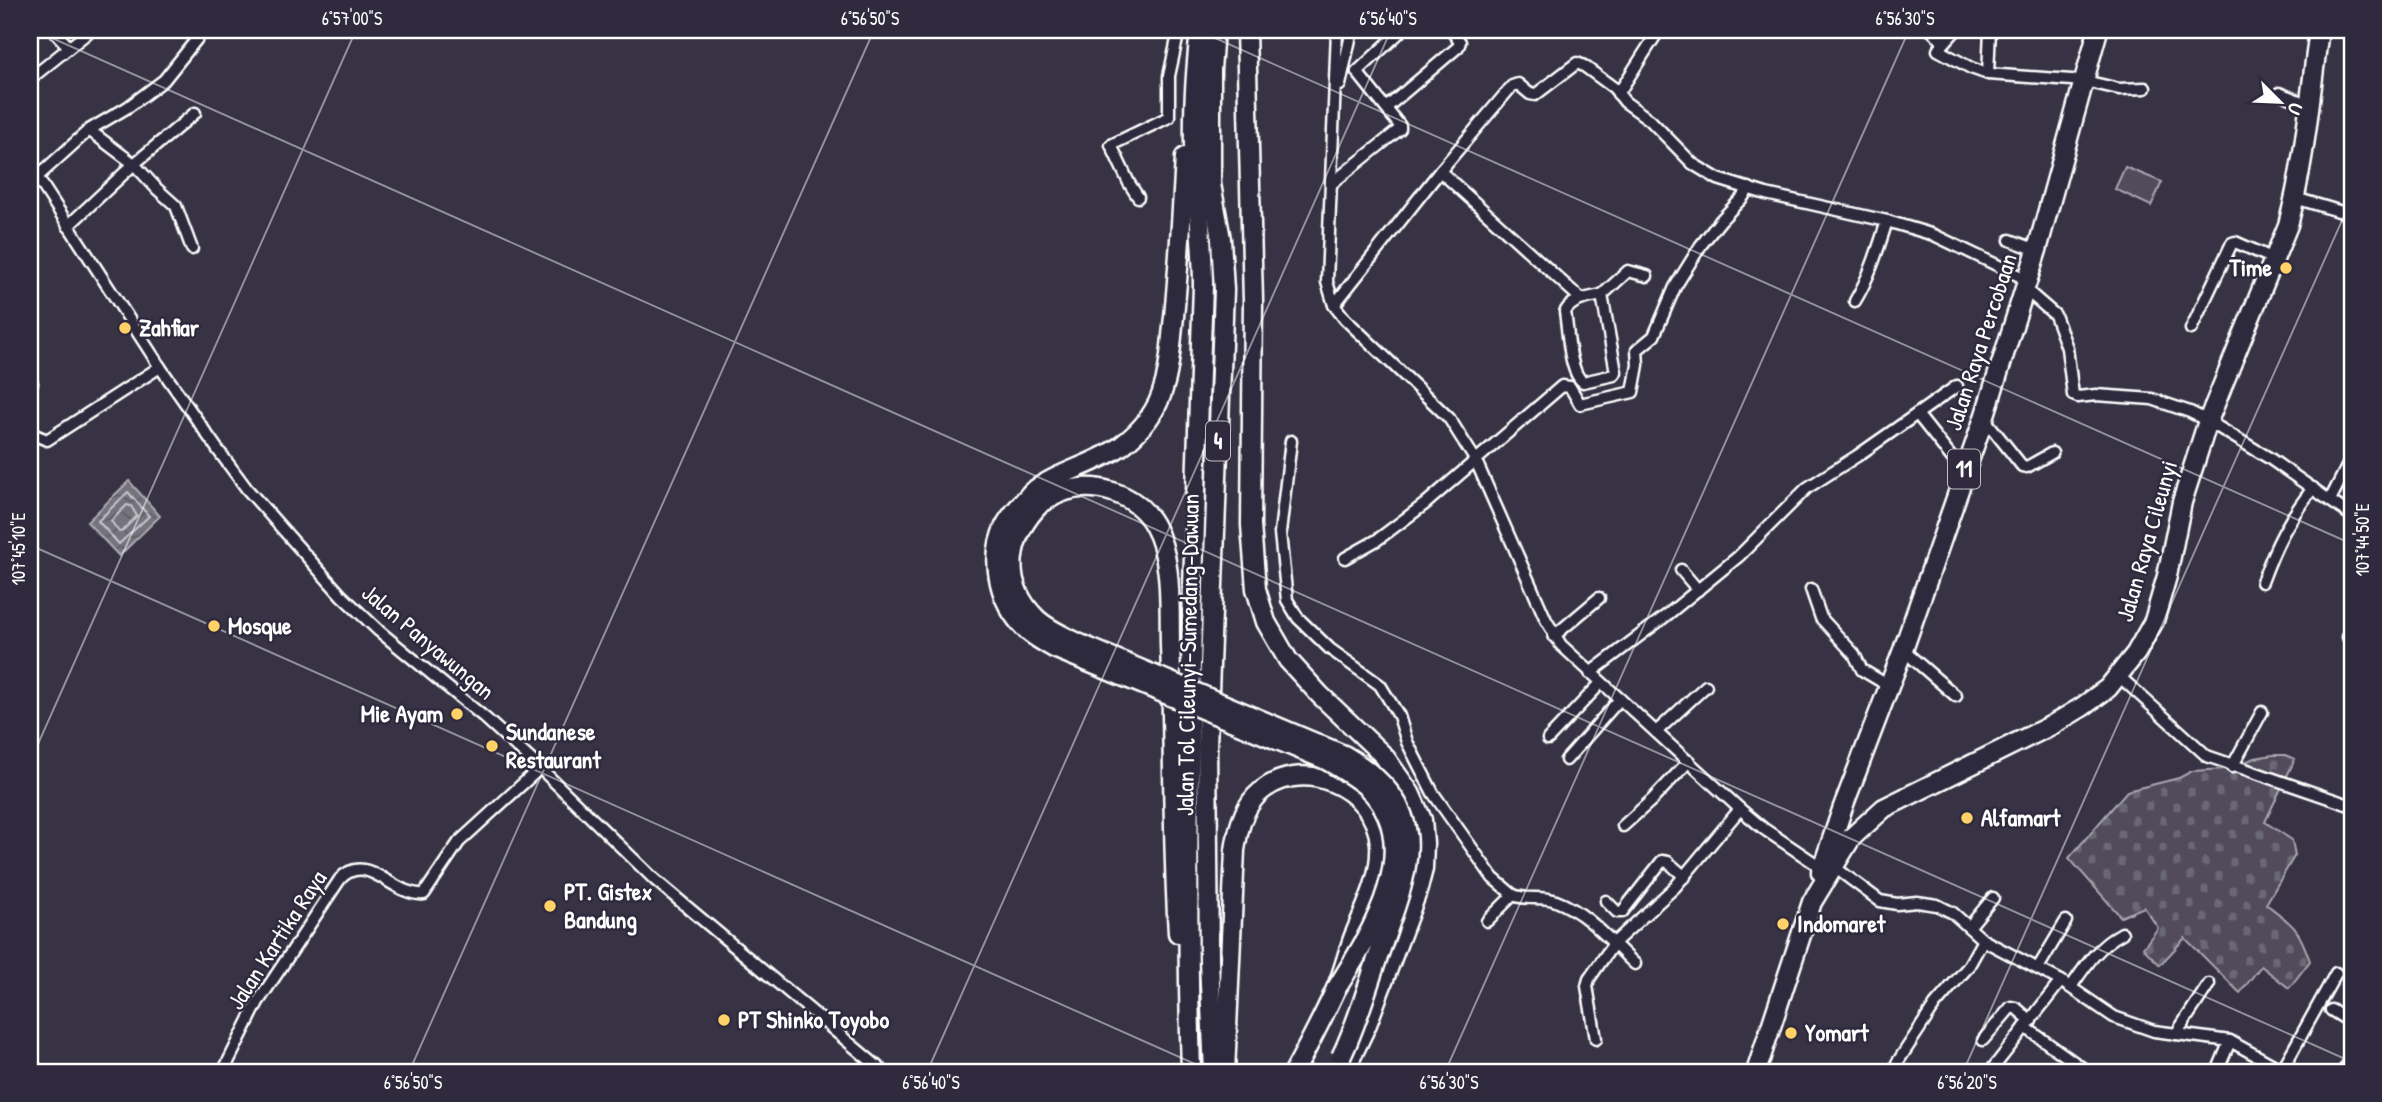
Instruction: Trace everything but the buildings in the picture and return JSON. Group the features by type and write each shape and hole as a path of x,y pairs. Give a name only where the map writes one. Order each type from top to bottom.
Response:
{"highway":[{"path":"1199,30 1186,74 1185,159 1177,284 1164,387 1155,409 1141,428 1121,446 1046,482 1018,533 1012,566 1014,585 1023,603 1037,620 1078,643 1345,755 1380,781 1394,799 1404,820 1408,841 1405,876 1359,1019 1334,1072"},
{"name":"Jalan Tol Cileunyi–Sumedang–Dawuan","path":"1182,867 1203,286 1203,240 1194,141 1199,30"},
{"name":"Jalan Tol Cileunyi–Sumedang–Dawuan","path":"1214,30 1210,94 1211,184 1221,239 1224,290 1207,746 1209,961 1214,1072"},
{"path":"1246,30 1252,278 1251,525 1255,589 1266,622 1288,660 1384,757 1410,793 1422,820 1423,869 1417,892 1367,1024 1344,1072"},
{"name":"Jalan Raya Percobaan","path":"1756,1072 1812,902 1827,867 1843,807 1903,649 2027,285 2098,30"},
{"name":"Jalan Raya Cileunyi","path":"1827,867 1851,838 1884,808 2052,725 2082,707 2108,688 2136,653 2154,621 2167,576 2182,502 2208,421 2288,225 2295,198 2319,30"},
{"path":"1189,1072 1182,867 1170,641 1168,587 1161,541 1144,512 1128,499 1110,491 1073,490 1037,498 1015,510 1004,528 998,547 997,567 1008,607 1034,637 1054,648 1325,760 1368,788 1381,804 1390,824 1394,864 1381,907 1294,1072"},
{"path":"1225,1072 1235,850 1239,828 1245,811 1255,796 1286,779 1303,776 1322,778 1341,785 1357,796 1368,810 1380,842 1376,879 1336,989"},
{"path":"1843,807 1849,817 1867,822"}],"street":[{"path":"53,30 69,47"},
{"path":"30,79 91,30"},
{"path":"32,171 164,80 204,30"},
{"path":"1138,197 1111,145 1169,117 1169,76 1179,30"},
{"path":"1338,30 1327,282 1334,305 1345,319 1444,412 1476,461 1554,636 1590,673 1764,830 1880,901 1937,905 1953,913 1983,940 2061,981 2114,1017 2154,1031 2230,1041 2280,1071 2336,973"},
{"path":"1335,113 1352,30"},
{"path":"1386,108 1458,47 1460,42 1451,30"},
{"path":"1618,94 1658,30"},
{"path":"1931,30 1944,42"},
{"path":"1955,30 1938,50 1988,74 2085,81 2119,89 2145,88"},
{"path":"1988,74 1990,30"},
{"path":"1331,184 1400,129 1357,72 1395,32"},
{"path":"1334,305 1440,171 1516,84 1535,95 1577,63 1605,80 1625,102 1650,120 1692,164 1718,179 1766,194 1887,221 1934,235 2027,285 2054,315 2067,348 2073,395 2152,399 2208,421 2352,516"},
{"path":"2279,93 2309,105"},
{"path":"68,226 134,164 195,113"},
{"path":"89,130 134,164 156,189 176,206 192,249"},
{"name":"Jalan Panyawungan","path":"32,171 160,367 247,489 341,595 379,631 485,718 655,880 884,1072"},
{"path":"1440,171 1581,299"},
{"path":"1345,558 1377,540 1476,461 1562,386 1570,387 1580,404 1633,392 1638,365 1637,350 1654,336 1675,287 1701,245 1749,188"},
{"path":"2295,198 2352,215"},
{"path":"1855,301 1865,285 1887,221"},
{"path":"2010,240 2037,250"},
{"path":"2191,329 2232,243 2274,259"},
{"path":"1602,295 1616,372 1614,375 1583,382 1577,378 1574,369 1565,312 1571,304 1581,299 1602,295 1628,271 1647,276"},
{"path":"30,433 47,440 160,367"},
{"path":"1590,673 1698,590 1746,549 1807,488 1957,386"},
{"path":"1917,414 1963,472"},
{"path":"1983,418 2022,466 2027,467 2052,453"},
{"path":"1291,441 1280,533 1286,600 1291,610 1330,649 1380,685 1399,716 1408,742 1433,793 1493,878 1513,895 1554,900 1588,921 1635,964"},
{"path":"2330,500 2352,457"},
{"path":"2262,582 2288,521 2313,488"},
{"path":"1681,570 1698,590"},
{"path":"1811,589 1821,618 1854,654 1862,670 1889,686"},
{"path":"1554,636 1599,598"},
{"path":"1903,649 1956,696"},
{"path":"2119,676 2207,756 2232,767 2352,806"},
{"path":"1548,739 1601,683"},
{"path":"1656,732 1706,686"},
{"path":"1566,760 1620,699"},
{"path":"2232,767 2262,712"},
{"path":"1623,826 1689,761"},
{"name":"Jalan Kartika Raya","path":"223,1072 258,1002 346,872 363,869 412,893 424,894 459,842 540,768"},
{"path":"1596,1039 1587,986 1589,979 1614,943 1685,877 1740,809"},
{"path":"1605,901 1617,912 1622,912 1662,861 1668,862 1685,877"},
{"path":"1487,921 1513,895"},
{"path":"1969,927 1993,898"},
{"path":"2038,968 2066,921"},
{"path":"2071,987 2092,956 2122,933"},
{"path":"1897,1063 1935,1004 1968,967 1983,940"},
{"path":"1990,1072 2061,981"},
{"path":"2176,1034 2208,984"},
{"path":"1983,1040 2011,1007 2016,1008 2028,1024 2088,1072"},
{"path":"2331,1010 2352,1023"},
{"path":"2217,1072 2230,1041"},
{"path":"2343,1072 2352,1057"}],"green space":[{"path":"2125,167 2162,182 2151,206 2115,189"},
{"path":"2285,755 2295,759 2265,822 2292,840 2295,855 2266,904 2294,928 2310,961 2289,988 2261,966 2240,993 2185,938 2160,965 2143,948 2158,928 2144,907 2121,917 2069,858 2127,791 2179,778 2192,771 2226,769 2255,758"}],"water":[{"path":"129,481 160,516 119,556 87,522"}],"place":[{"name":"Time","path":"2286,268"},
{"name":"Zahfiar","path":"125,328"},
{"name":"Mosque","path":"214,626"},
{"name":"Mie Ayam","path":"457,714"},
{"name":"Sundanese Restaurant","path":"492,746"},
{"name":"Alfamart","path":"1967,818"},
{"name":"PT. Gistex Bandung","path":"550,906"},
{"name":"Indomaret","path":"1783,924"},
{"name":"PT Shinko Toyobo","path":"724,1020"},
{"name":"Yomart","path":"1791,1033"}]}
